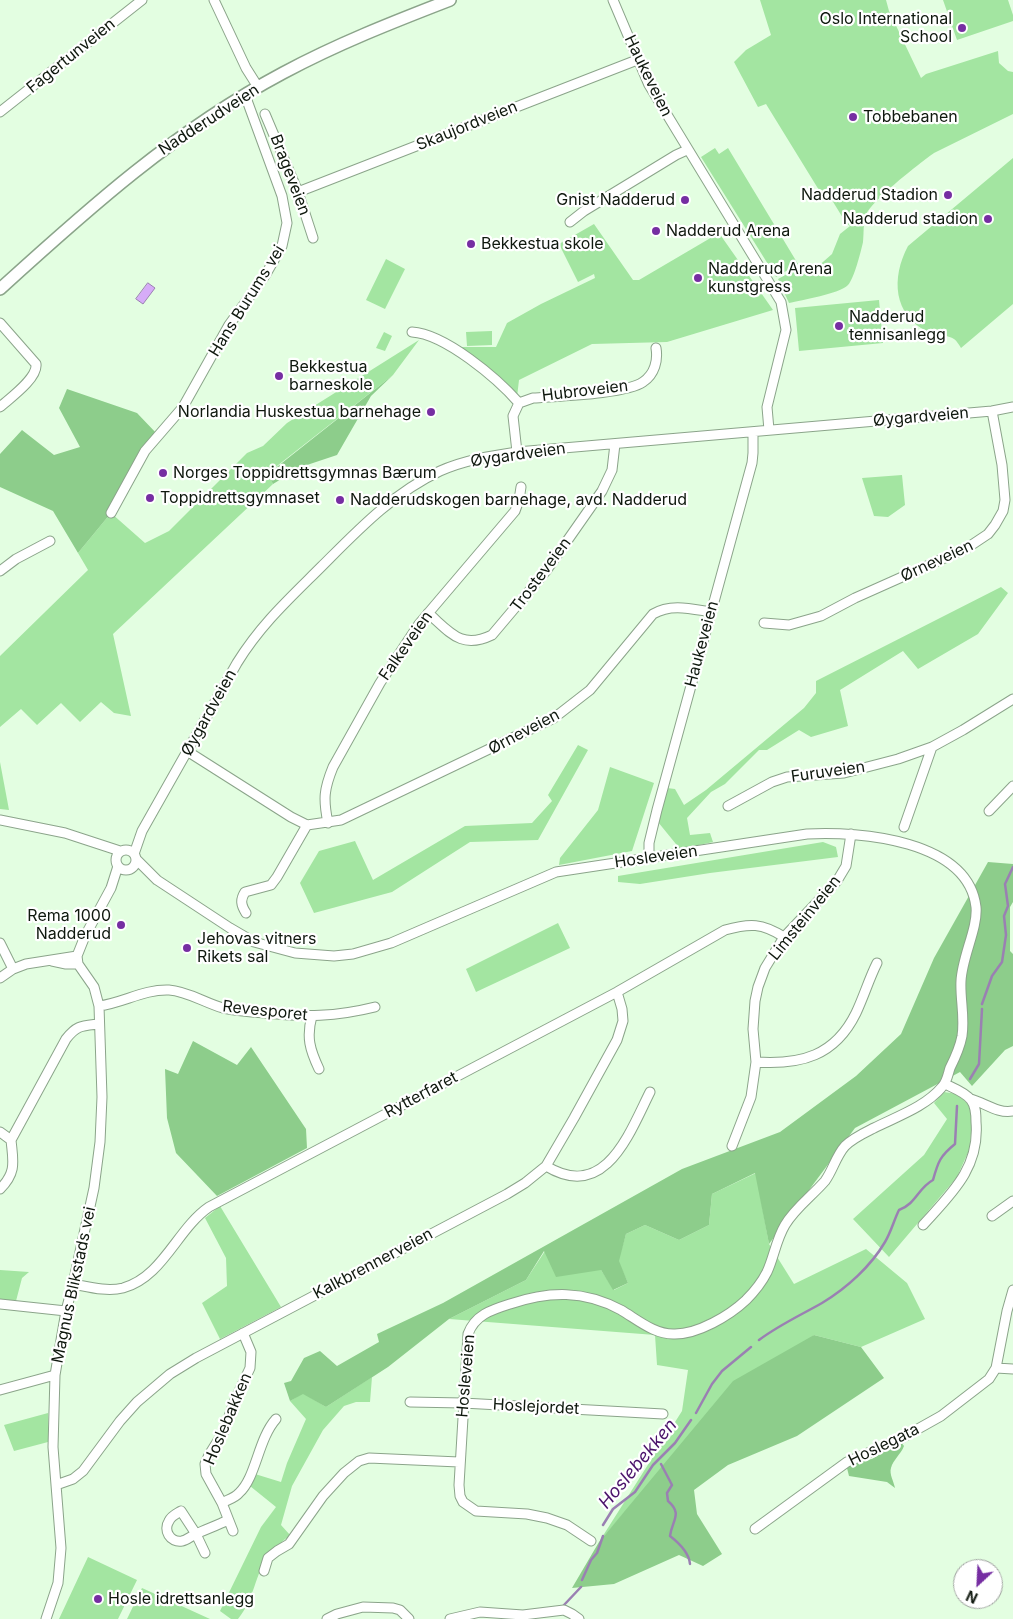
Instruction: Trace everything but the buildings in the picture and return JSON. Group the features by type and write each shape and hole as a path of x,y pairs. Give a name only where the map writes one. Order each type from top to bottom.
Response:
{"main road":[{"name":"Nadderudveien","path":"0,289 100,199 144,163 245,95 316,56 450,0"}],"street":[{"name":"Fagertunveien","path":"0,112 142,0"},
{"path":"214,0 246,68 258,87"},
{"name":"Haukeveien","path":"613,0 648,85 781,302 785,320 785,334 767,407 769,430"},
{"name":"Skaujordveien","path":"298,192 637,60"},
{"name":"Hans Burums vei","path":"111,513 145,451 183,408 222,337 266,274 282,246 287,223 282,196 245,95"},
{"name":"Brageveien","path":"265,114 298,192 313,238"},
{"path":"570,222 584,211 687,150"},
{"path":"0,323 36,364 37,369 32,377 0,407"},
{"path":"412,332 436,340 475,363 519,403 514,416 517,452"},
{"name":"Hubroveien","path":"519,403 532,398 628,389 643,382 650,376 656,365 656,348"},
{"name":"Øygardveien","path":"122,851 141,832 237,663 254,637 279,609 380,509 409,487 441,470 469,461 517,452 992,411 1013,407"},
{"name":"Ørneveien","path":"764,623 789,625 821,616 855,598 967,548 988,534 1003,510 1005,500 1002,465 992,411"},
{"name":"Haukeveien","path":"649,857 649,843 657,810 752,463 754,453 753,432"},
{"name":"Trosteveien","path":"428,613 459,639 472,642 492,636 546,571 602,491 612,470 615,444"},
{"name":"Falkeveien","path":"328,823 324,793 333,767 380,683 428,613 515,511 520,500 521,486"},
{"path":"0,572 16,559 50,541"},
{"name":"Ørneveien","path":"307,825 341,820 361,812 554,718 590,690 653,614 662,609 685,608 711,612"},
{"name":"Furuveien","path":"728,806 772,782 787,777 844,773 898,759 932,746 963,730 1013,699"},
{"path":"904,827 932,746"},
{"path":"188,751 307,825 271,885 245,892 241,898 242,906 246,913"},
{"path":"989,811 1013,786"},
{"path":"1006,793 1013,800"},
{"name":"Hosleveien","path":"0,820 48,829 122,851 128,850 157,880"},
{"name":"Øygardveien","path":"122,867 135,856 141,832"},
{"name":"Hosleveien","path":"93,843 104,850 122,867 157,880 254,942 295,954 334,956 353,954 391,943 556,872 807,834 832,833 886,838 922,850 946,861 956,869 970,887 976,911 975,922 964,958 961,981 962,1036 945,1084 919,1106 863,1133 844,1147 827,1178 794,1213 784,1227 767,1272 757,1288 746,1300 728,1314 706,1326 676,1334 664,1333 650,1328 603,1302 583,1296 544,1295 511,1304 477,1318 472,1324 468,1334 463,1403 460,1496 468,1507 476,1511 527,1514 547,1518 567,1525 591,1541"},
{"name":"Limsteinveien","path":"732,1146 751,1097 756,1062 753,1029 758,986 765,968 784,937 837,881 846,866 851,834"},
{"path":"0,978 13,969 26,964 49,961 66,964 77,960 85,936 122,867 116,858 122,851"},
{"name":"Rytterfaret","path":"74,1284 110,1289 123,1288 136,1282 152,1271 198,1214 209,1207 617,992 725,930 744,925 762,926 772,929 784,937"},
{"path":"0,944 13,969"},
{"name":"Magnus Blikstads vei","path":"46,1619 53,1600 59,1568 60,1548 53,1432 55,1375 66,1311 74,1284 97,1168 102,1097 99,1006 94,987 77,960"},
{"path":"756,1062 787,1063 801,1060 826,1048 838,1039 848,1028 857,1012 877,963"},
{"name":"Revesporet","path":"99,1006 115,1003 144,993 171,990 235,1010 312,1016 330,1015 374,1007"},
{"name":"Kalkbrennerveien","path":"56,1485 73,1479 83,1471 136,1402 170,1374 196,1358 507,1194 546,1166 617,1040 623,1021 617,992"},
{"path":"312,1016 309,1027 309,1045 319,1069"},
{"path":"0,1189 8,1181 14,1164 11,1140 66,1039 78,1027 99,1024"},
{"path":"945,1084 962,1092 971,1099 996,1110 1013,1111"},
{"path":"546,1166 558,1173 576,1177 593,1172 608,1164 616,1156 627,1139 650,1092"},
{"path":"923,1225 960,1183 969,1167 974,1152 977,1129 975,1108 971,1099"},
{"path":"0,1132 11,1140"},
{"path":"992,1216 1013,1200"},
{"path":"1013,1290 996,1368 1013,1369"},
{"path":"0,1304 66,1311"},
{"name":"Hoslebakken","path":"233,1531 222,1502 206,1474 205,1464 224,1431 234,1402 250,1368 251,1352 243,1333"},
{"name":"Hoslegata","path":"755,1529 847,1462 900,1440 940,1416 989,1379 996,1368"},
{"path":"0,1390 55,1375"},
{"name":"Hoslejordet","path":"410,1402 463,1403 663,1414"},
{"path":"222,1502 240,1493 248,1480 267,1432 276,1420"},
{"path":"264,1571 268,1558 289,1544 324,1496 344,1473 359,1461 369,1458 460,1462"},
{"path":"205,1553 196,1534 228,1520"},
{"path":"327,1619 362,1607 393,1608 400,1610 409,1619"},
{"path":"450,1619 480,1612 523,1615 564,1610 579,1619"}],"green space":[{"path":"760,0 886,0 889,11 921,78 926,74 998,51 999,63 1008,71 1013,72 1013,114 934,153 876,201 865,218 863,242 859,258 853,277 848,285 829,294 789,303 778,279 800,267 804,274 815,269 832,254 840,234 850,226 846,223 827,192 822,195 766,104 758,107 734,62 746,50 771,35"},
{"path":"943,0 1008,0 1013,21 957,40"},
{"path":"715,148 719,154 728,148 798,264 776,277 701,157"},
{"path":"1013,158 1013,304 961,348 954,339 928,332 916,325 908,316 898,295 899,271 908,246"},
{"path":"594,224 633,280 639,280 719,233 773,310 667,342 592,344 519,380 517,397 456,347 496,347 507,323 595,278 594,274 578,282 559,244"},
{"path":"386,259 405,269 385,309 366,300"},
{"name":"Nadderud tennisanlegg","path":"879,300 883,343 799,351 795,308"},
{"path":"492,331 492,345 467,346 466,332"},
{"path":"384,332 392,336 385,351 376,348"},
{"path":"419,340 393,375 268,473 273,484 113,634 131,716 114,713 101,702 80,722 61,703 37,725 21,709 0,727 0,656 88,570 78,553 111,513 145,543 169,531 247,453 263,446 287,423"},
{"path":"393,375 371,396 337,455 301,467 273,484 268,474"},
{"path":"67,389 137,413 158,435 111,513 78,553 53,511 0,487 0,454 22,430 54,455 80,447 59,408"},
{"path":"902,475 905,505 888,517 874,516 862,478"},
{"path":"1001,587 1008,593 978,634 918,669 903,651 840,690 848,726 811,737 799,730 767,750 759,750 725,784 711,792 687,818 690,835 710,833 713,842 680,849 658,822 667,788 675,789 684,805 706,790 804,708 816,693 816,681"},
{"path":"578,745 588,750 538,840 470,842 392,892 314,913 300,883 319,851 355,841 373,880 465,826 532,823 552,801 548,795"},
{"path":"0,762 9,810 0,809"},
{"path":"610,767 654,783 632,851 559,865 560,858 598,810"},
{"path":"823,842 836,847 838,857 640,884 618,882 618,876"},
{"path":"988,862 1013,864 1013,902 1010,907 1010,951 1013,954 1013,1046 1005,1050 972,1086 960,1072 855,1128 769,1244 755,1173 712,1194 709,1225 679,1240 645,1225 626,1234 619,1261 628,1283 613,1290 601,1270 556,1277 544,1251 526,1280 449,1319 388,1367 326,1407 303,1394 290,1401 284,1383 291,1381 304,1358 320,1351 337,1366 379,1342 377,1334 443,1303 682,1169 780,1132 856,1076 901,1034 934,958"},
{"path":"558,923 570,948 476,992 466,969"},
{"path":"193,1041 237,1065 251,1047 306,1129 307,1148 217,1196 176,1153 167,1118 165,1069 178,1074"},
{"path":"944,1092 957,1094 969,1105 972,1118 970,1148 957,1177 889,1257 853,1219 924,1155 947,1119 934,1103"},
{"path":"756,1173 769,1244 794,1284 866,1249 907,1283 925,1319 861,1347 814,1335 656,1476 599,1542 682,1411 688,1370 657,1365 655,1335 449,1319 526,1280 545,1251 601,1270 614,1290 628,1283 618,1261 626,1234 645,1225 679,1240 709,1225 712,1194"},
{"path":"220,1206 281,1307 220,1339 202,1303 227,1286 226,1258 205,1218"},
{"path":"0,1270 29,1272 22,1278 16,1301 0,1300"},
{"path":"814,1335 861,1347 884,1378 797,1436 728,1465 694,1490 697,1514 722,1554 703,1566 679,1555 614,1584 572,1588 599,1542 733,1381"},
{"path":"372,1377 370,1402 356,1402 344,1406 323,1430 292,1486 281,1525 290,1535 269,1554 260,1570 248,1604 238,1619 231,1619 220,1611 261,1527 276,1507 250,1486 255,1474 281,1482 306,1419 290,1401 303,1393 326,1407"},
{"path":"48,1413 48,1442 14,1451 4,1425"},
{"path":"901,1442 904,1446 893,1462 891,1470 895,1488 887,1482 849,1476 847,1468 859,1461 872,1459"},
{"name":"Hosle idrettsanlegg","path":"88,1557 137,1580 118,1619 59,1619"},
{"path":"142,1588 210,1619 127,1619"}],"shaded area":[{"path":"148,283 155,288 143,304 136,299"}],"waterway":[{"name":"Hoslebekken","path":"982,1004 992,976 1002,962 1006,935 1004,916 1008,906 1005,884 1013,867"},
{"name":"Hoslebekken","path":"970,1079 979,1064 982,1009"},
{"name":"Hoslebekken","path":"759,1340 831,1297 858,1276 873,1260 887,1238 899,1210 909,1204 933,1180 940,1160 955,1144 957,1106"},
{"name":"Hoslebekken","path":"696,1413 712,1384 722,1371 751,1347"},
{"name":"Hoslebekken","path":"603,1525 613,1509 635,1492 653,1465 675,1443 691,1420"},
{"path":"661,1464 672,1485 667,1493 668,1501 676,1514 670,1536 686,1552 690,1564"},
{"name":"Hoslebekken","path":"582,1580 591,1560 597,1553 603,1536"},
{"name":"Hoslebekken","path":"564,1605 581,1587"}],"place":[{"name":"Oslo International School","path":"962,28"},
{"name":"Tobbebanen","path":"853,117"},
{"name":"Nadderud Stadion","path":"948,195"},
{"name":"Gnist Nadderud","path":"685,200"},
{"name":"Nadderud stadion","path":"988,219"},
{"name":"Nadderud Arena","path":"656,231"},
{"name":"Bekkestua skole","path":"471,244"},
{"name":"Nadderud Arena kunstgress","path":"698,278"},
{"name":"Nadderud tennisanlegg","path":"839,326"},
{"name":"Bekkestua barneskole","path":"279,376"},
{"name":"Norlandia Huskestua barnehage","path":"431,412"},
{"name":"Norges Toppidrettsgymnas Bærum","path":"163,473"},
{"name":"Toppidrettsgymnaset","path":"150,498"},
{"name":"Nadderudskogen barnehage, avd. Nadderud","path":"340,500"},
{"name":"Rema 1000 Nadderud","path":"121,925"},
{"name":"Jehovas vitners Rikets sal","path":"187,948"},
{"name":"Hosle idrettsanlegg","path":"98,1599"}]}
